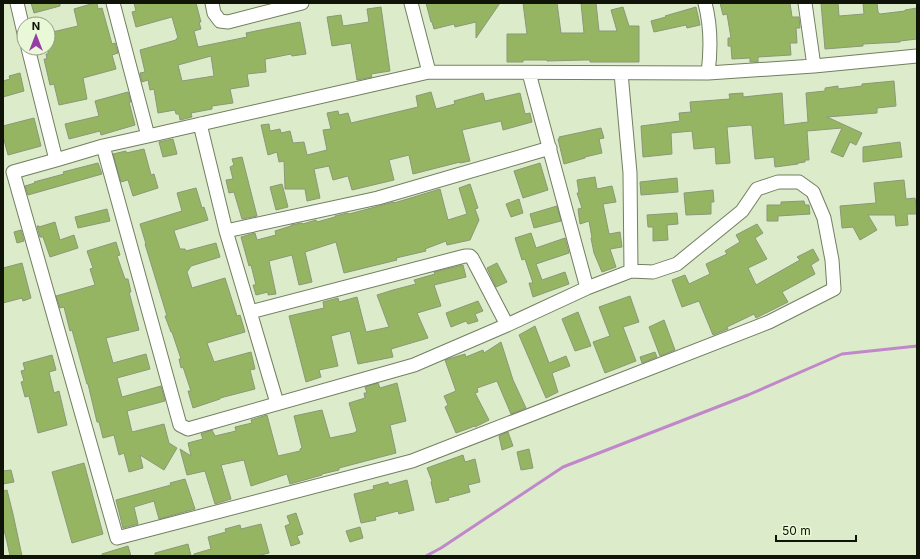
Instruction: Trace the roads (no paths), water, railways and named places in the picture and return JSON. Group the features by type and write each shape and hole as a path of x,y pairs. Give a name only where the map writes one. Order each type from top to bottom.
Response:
{"street":[{"path":"17,3 20,16"},
{"path":"113,3 148,136"},
{"path":"212,3 214,13 220,21 228,22 302,3"},
{"path":"411,3 429,72"},
{"path":"705,3 708,16 711,51 708,74"},
{"path":"805,3 814,66"},
{"path":"30,56 56,160"},
{"path":"103,146 180,425 188,429 414,365 507,325 587,288 631,271 653,272 677,264 742,211 757,189 778,182 799,182 813,192 824,218 832,260 834,289 769,322 412,460 117,538 13,172 103,146 429,72 708,74 917,56"},
{"path":"529,73 587,288"},
{"path":"621,73 630,173 631,271"},
{"path":"200,124 226,231 277,403"},
{"path":"226,231 378,198 550,148"},
{"path":"250,312 470,256 507,325"}],"waterway":[{"path":"426,556 441,548 563,467 748,395 842,354 917,346"}]}
